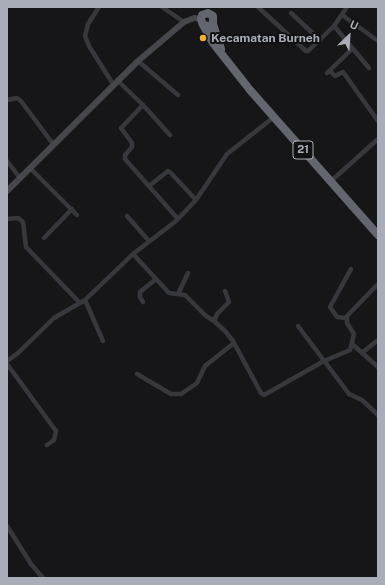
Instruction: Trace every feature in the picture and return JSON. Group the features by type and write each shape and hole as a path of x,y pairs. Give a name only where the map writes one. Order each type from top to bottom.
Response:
{"highway":[{"path":"213,20 208,13 203,16 207,26 213,20 216,7"},
{"name":"21","path":"203,16 208,37 229,64 330,182 377,232"},
{"name":"21","path":"213,20 218,43 229,64"}],"main road":[{"path":"7,190 138,61 184,22 203,16"}],"street":[{"path":"99,7 88,24 85,36 89,46 115,82 143,105 170,135"},
{"path":"162,7 184,22"},
{"path":"258,7 303,50 308,51 334,26 347,7"},
{"path":"291,13 320,40"},
{"path":"342,15 378,41"},
{"path":"334,26 368,68"},
{"path":"352,49 328,72 336,76 343,72 378,121"},
{"path":"138,61 178,95"},
{"path":"7,100 17,98 21,101 53,144"},
{"path":"143,105 121,128 122,132 132,143 132,147 125,155 125,159 178,219"},
{"path":"7,361 54,318 85,300 133,254 178,219 196,200 227,154 274,117"},
{"path":"330,182 378,139"},
{"path":"7,161 20,178"},
{"path":"30,168 77,215"},
{"path":"149,186 169,171 196,200"},
{"path":"44,238 72,209"},
{"path":"127,216 149,241"},
{"path":"7,219 18,218 23,222 26,246 80,303"},
{"path":"133,254 169,293 185,295 206,316 214,321 234,343 264,395 324,361 350,350 354,334 346,318"},
{"path":"346,318 337,317 330,307 351,269"},
{"path":"178,294 188,273"},
{"path":"143,302 140,292 156,279"},
{"path":"346,318 378,284"},
{"path":"214,321 217,314 229,302 225,291"},
{"path":"85,300 103,341"},
{"path":"298,326 349,394 362,400 378,416"},
{"path":"363,352 378,340"},
{"path":"137,374 171,394 181,394 197,383 204,366 234,343"},
{"path":"352,344 363,352 378,367"},
{"path":"7,364 56,431 54,440 47,445"},
{"path":"7,526 31,564 43,578"}],"place":[{"name":"Kecamatan Burneh","path":"203,38"}]}
